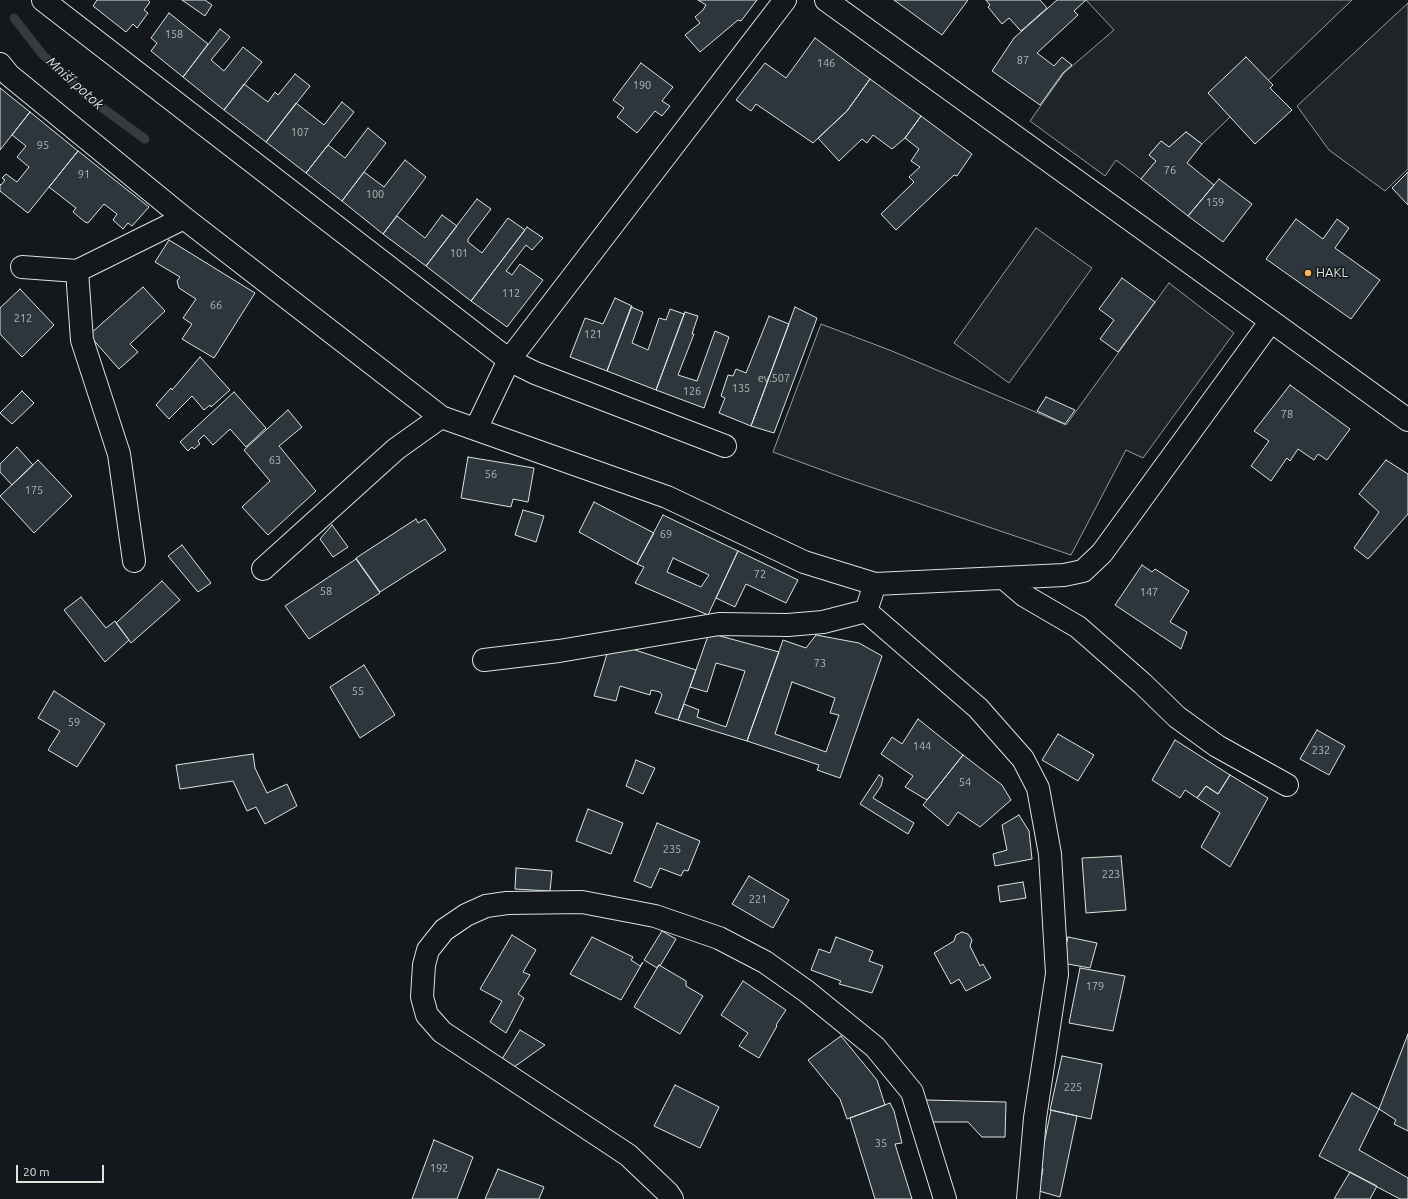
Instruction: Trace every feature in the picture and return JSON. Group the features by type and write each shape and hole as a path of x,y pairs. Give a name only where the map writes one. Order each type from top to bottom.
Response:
{"street":[{"path":"43,0 509,360 535,373 726,446"},
{"path":"476,429 509,360 785,0"},
{"path":"826,0 1408,420"},
{"path":"0,64 9,75 184,218 441,417 668,497 804,562 875,584 1005,579 1064,575 1083,570 1102,553 1271,321"},
{"path":"22,267 77,271 184,218"},
{"path":"77,271 82,340 119,454 134,561"},
{"path":"263,569 396,449 441,417"},
{"path":"1005,579 1025,596 1078,627 1143,684 1177,717 1211,742 1287,785"},
{"path":"866,611 875,584"},
{"path":"484,660 559,651 719,624 788,625 823,622 866,611"},
{"path":"866,611 978,708 1023,759 1038,788 1050,854 1057,974 1035,1118 1028,1199"},
{"path":"672,1199 668,1193 628,1155 442,1032 428,1015 422,997 424,965 428,950 444,930 466,915 486,906 507,903 582,902 655,916 718,938 765,962 806,991 875,1047 912,1092 945,1199"}],"shaded area":[{"path":"1086,0 1352,0 1202,144 1186,132 1169,147 1161,141 1149,155 1156,161 1141,179 1116,160 1105,176 1030,121 1064,73 1114,30"},
{"path":"1408,3 1408,169 1385,191 1329,150 1297,106"},
{"path":"1036,228 1092,268 1009,383 954,343"},
{"path":"1169,283 1234,333 1143,458 1126,450 1071,555 844,478 773,452 821,324 892,351 1066,425"}],"building":[{"path":"97,0 148,0 150,2 144,10 148,13 137,28 133,24 126,32 93,6"},
{"path":"182,0 205,0 212,5 205,16"},
{"path":"698,0 757,0 741,21 738,20 700,52 685,35 700,23 695,17 706,5"},
{"path":"894,0 968,0 942,35"},
{"path":"986,0 1040,0 1047,8 1021,31 1009,18 1002,24 988,7 990,5"},
{"path":"1057,0 1086,0 1074,11 1078,15 1037,53 1054,66 1062,57 1072,65 1063,73 1040,105 992,71 1014,38"},
{"path":"169,13 208,44 183,77 151,51 157,43 151,38"},
{"path":"220,29 230,37 211,60 224,71 243,47 262,62 224,110 183,77"},
{"path":"815,38 870,79 847,111 813,143 756,104 751,111 736,100 765,63 786,78"},
{"path":"1246,57 1273,85 1270,88 1292,110 1255,144 1208,93"},
{"path":"641,63 673,87 662,101 670,106 662,116 655,111 637,133 617,117 624,108 613,100"},
{"path":"295,74 310,86 266,142 224,110 244,84 268,102 275,92 278,95"},
{"path":"870,79 921,116 905,138 892,149 873,135 867,143 862,139 839,161 818,138 847,111"},
{"path":"0,88 30,112 0,150"},
{"path":"342,102 354,112 306,173 266,142 296,103 324,125"},
{"path":"30,112 78,151 28,213 0,191 0,184 1,185 5,180 2,178 6,174 17,182 29,167 17,157 26,146 12,135"},
{"path":"921,116 972,154 957,176 954,175 896,230 881,214 914,182 909,177 920,167 911,161 919,149 905,138"},
{"path":"368,128 386,143 342,201 306,173 328,145 345,158"},
{"path":"1186,132 1202,144 1187,163 1214,185 1188,216 1141,179 1156,161 1149,155 1161,141 1169,147"},
{"path":"78,151 149,207 132,226 128,223 123,229 113,220 117,214 104,204 88,223 85,222 73,212 76,208 49,187"},
{"path":"405,160 426,177 383,234 342,201 364,172 384,187"},
{"path":"1408,172 1408,205 1392,188"},
{"path":"1219,179 1252,204 1223,242 1188,216"},
{"path":"477,199 491,209 468,239 468,242 482,253 508,218 525,230 471,301 426,266"},
{"path":"442,215 457,226 426,266 383,234 397,216 425,238"},
{"path":"1296,219 1323,239 1337,219 1349,228 1335,248 1380,280 1351,319 1266,259"},
{"path":"527,227 543,238 532,250 526,245 506,271 512,275 520,264 543,280 507,327 471,301"},
{"path":"169,240 255,293 214,358 182,339 192,324 183,318 196,299 179,288 177,281 180,277 155,262"},
{"path":"1122,278 1155,302 1118,352 1100,339 1114,320 1099,309"},
{"path":"143,287 165,311 130,344 138,352 119,369 89,335"},
{"path":"20,289 54,325 22,357 0,334 0,308"},
{"path":"615,298 632,306 607,371 570,357 585,318 603,324"},
{"path":"631,307 643,312 632,343 648,350 659,318 666,320 670,309 684,314 656,390 607,371"},
{"path":"795,307 817,318 774,433 751,426"},
{"path":"685,312 698,316 692,334 694,334 678,375 697,381 715,331 729,337 704,408 656,390"},
{"path":"769,316 789,324 751,426 719,413 725,398 721,396 728,375 733,376 736,369 746,373"},
{"path":"200,357 230,390 211,407 210,405 204,410 192,396 169,419 156,405 171,388 172,390"},
{"path":"1290,385 1350,429 1327,460 1318,454 1314,460 1298,449 1290,461 1287,458 1271,481 1251,466 1269,441 1254,431"},
{"path":"22,391 34,403 12,424 0,413"},
{"path":"234,392 266,428 246,447 230,429 213,445 204,435 198,441 200,444 194,449 192,447 188,451 180,442"},
{"path":"1046,397 1075,410 1065,424 1037,411"},
{"path":"288,410 302,427 279,446 316,491 268,535 242,507 270,481 244,450"},
{"path":"17,447 33,465 12,485 0,472 0,464"},
{"path":"468,457 534,468 528,502 513,499 511,507 461,498"},
{"path":"38,460 72,496 34,533 0,496"},
{"path":"1386,460 1408,474 1408,514 1368,559 1354,548 1379,512 1359,494"},
{"path":"594,502 654,533 637,564 579,532"},
{"path":"523,510 544,516 536,542 515,535"},
{"path":"663,515 738,551 708,615 635,583 644,567 637,564","holes":["673,558 709,575 701,587 667,572"]},
{"path":"416,519 418,523 425,519 446,550 380,592 356,558"},
{"path":"332,525 348,547 333,557 320,539"},
{"path":"182,545 211,583 198,592 168,556"},
{"path":"738,551 798,580 786,603 746,584 735,607 716,598"},
{"path":"356,559 380,593 309,639 285,606"},
{"path":"1142,565 1152,572 1155,569 1189,591 1170,622 1187,632 1181,649 1115,605"},
{"path":"162,581 180,600 131,643 116,623"},
{"path":"81,597 106,628 115,621 129,640 105,662 64,610"},
{"path":"709,633 779,652 747,741 678,720 684,704 699,710 697,717 726,727 745,671 716,663 707,692 690,687"},
{"path":"816,635 859,643 882,656 840,778 817,770 819,765 747,741 783,640 806,648","holes":["792,682 835,698 830,713 839,715 826,752 775,734"]},
{"path":"629,648 696,670 678,720 655,713 662,695 660,692 651,690 650,695 620,686 616,701 594,696 607,654"},
{"path":"364,665 395,715 360,738 330,687"},
{"path":"54,691 105,724 77,767 48,750 60,731 38,718"},
{"path":"918,719 963,755 927,800 905,787 913,776 881,754 892,737 902,744"},
{"path":"1317,730 1345,746 1329,775 1300,759"},
{"path":"1058,734 1094,755 1078,781 1042,760"},
{"path":"1175,740 1230,775 1218,794 1206,786 1197,798 1185,790 1180,798 1152,780"},
{"path":"253,754 255,768 267,793 287,784 297,806 265,824 256,807 247,811 233,781 180,789 176,765"},
{"path":"963,755 1002,785 1011,800 980,827 958,812 948,826 923,805"},
{"path":"636,760 655,768 643,794 626,786"},
{"path":"879,775 883,778 881,786 873,798 914,823 908,834 860,804"},
{"path":"1230,775 1268,798 1230,867 1201,847 1220,813 1197,798 1206,786 1218,794"},
{"path":"588,809 623,823 611,854 576,841"},
{"path":"1019,815 1029,831 1032,859 995,866 993,854 1007,850 1002,825"},
{"path":"657,823 700,841 688,871 684,870 681,876 660,868 651,888 634,881"},
{"path":"1121,856 1126,910 1086,913 1082,858"},
{"path":"516,868 552,871 550,891 515,889"},
{"path":"749,876 789,900 773,928 732,904"},
{"path":"1023,882 1026,898 1000,902 998,886"},
{"path":"662,931 676,939 660,966 659,965 657,968 644,960"},
{"path":"962,932 968,934 972,940 970,946 980,966 983,964 991,978 966,991 959,979 951,984 934,953 954,941 956,935"},
{"path":"512,935 536,950 523,972 530,975 518,994 524,998 506,1033 490,1022 502,1001 480,989"},
{"path":"592,937 633,957 631,960 640,966 643,962 621,1000 570,974"},
{"path":"836,937 873,951 869,961 883,966 872,993 839,984 841,981 811,970 819,949 830,953"},
{"path":"1068,937 1097,943 1090,968 1062,963"},
{"path":"659,965 686,981 686,986 703,996 680,1034 634,1007"},
{"path":"1080,968 1125,976 1113,1031 1069,1023"},
{"path":"743,981 786,1010 776,1025 777,1026 759,1058 739,1046 748,1033 721,1015"},
{"path":"520,1030 545,1045 514,1067 502,1059"},
{"path":"1408,1034 1408,1131 1394,1124 1396,1120 1379,1109"},
{"path":"841,1036 877,1080 885,1105 847,1119 840,1099 808,1060"},
{"path":"1062,1056 1102,1064 1091,1119 1050,1110"},
{"path":"675,1085 719,1107 700,1148 654,1126"},
{"path":"1352,1093 1379,1109 1359,1150 1408,1178 1408,1199 1400,1199 1319,1156"},
{"path":"926,1100 1006,1102 1005,1137 982,1137 968,1122 930,1122"},
{"path":"890,1103 894,1111 902,1143 895,1144 912,1199 875,1199 850,1118"},
{"path":"1051,1110 1077,1116 1060,1197 1039,1191 1043,1169 1039,1168"},
{"path":"434,1140 473,1157 457,1199 412,1199"},
{"path":"498,1169 544,1187 539,1199 485,1199"},
{"path":"1350,1172 1377,1186 1370,1199 1334,1199"}],"waterway":[{"name":"Mniší potok","path":"14,18 43,55 93,101 145,139"}],"place":[{"name":"HAKL","path":"1308,273"}]}
